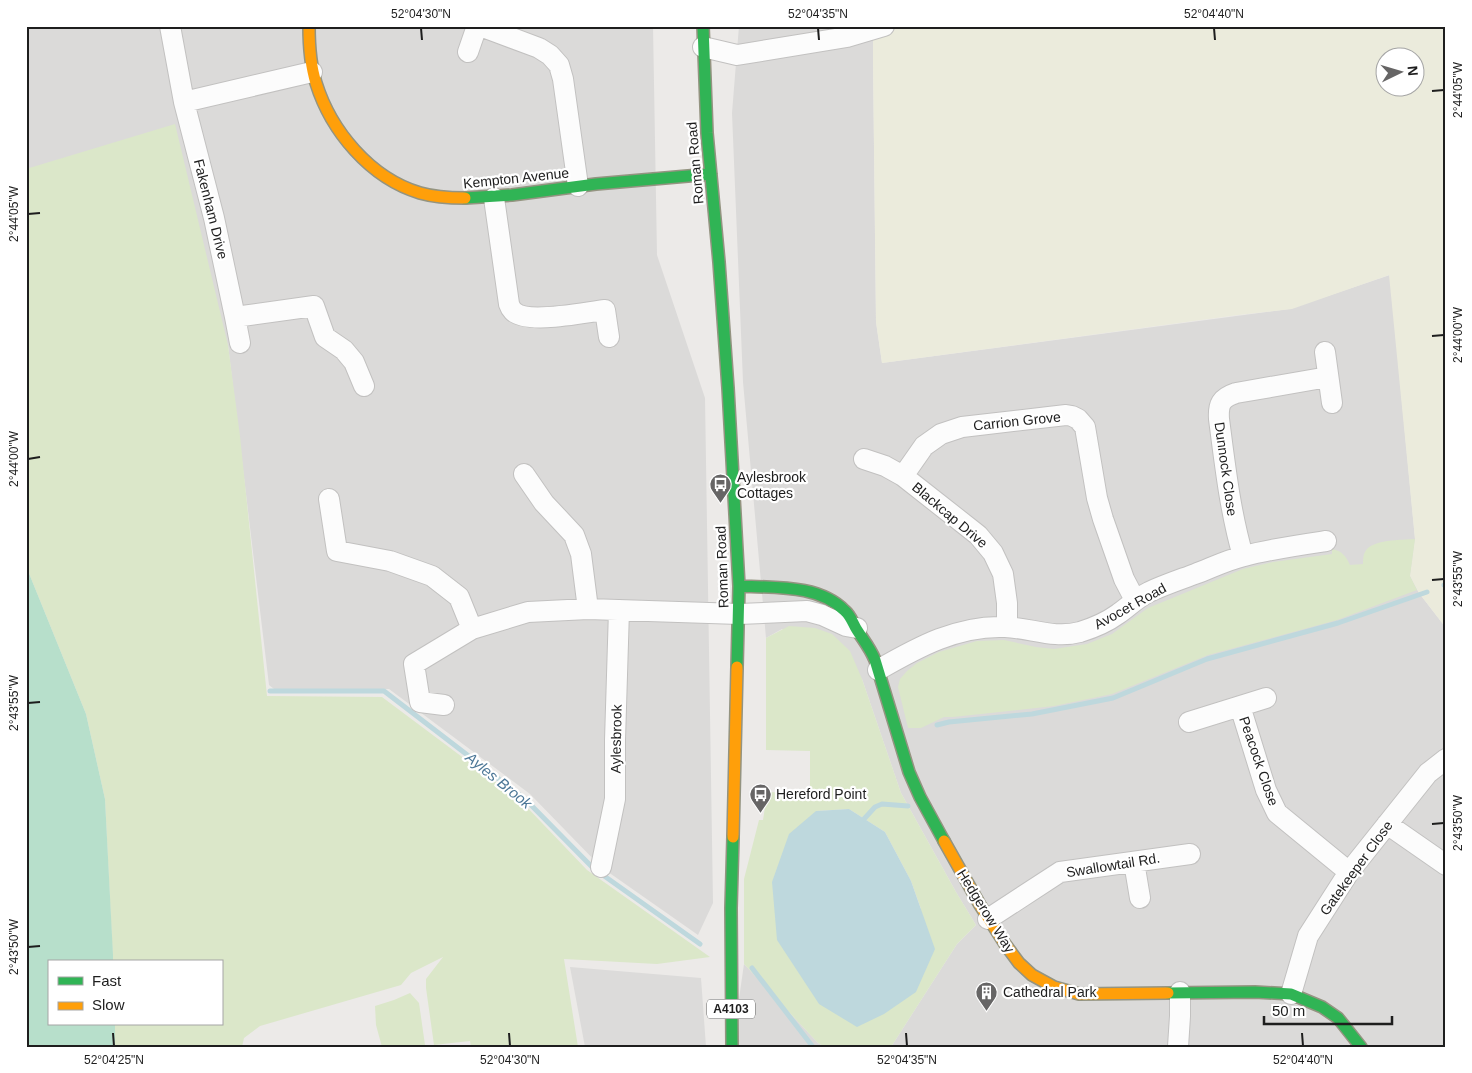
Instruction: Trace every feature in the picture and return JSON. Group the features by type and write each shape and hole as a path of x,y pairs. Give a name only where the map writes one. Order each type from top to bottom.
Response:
{"street":[{"name":"Fakenham Drive","path":"170,26 184,102 214,218 240,344"},
{"name":"Kempton Avenue","path":"309,26 309,51 312,72 321,99 331,120 359,156 376,172 395,183 417,192 440,198 494,198 578,186 711,174"},
{"path":"468,52 479,26 539,48 550,55 559,66 563,79 578,186"},
{"name":"Roman Road","path":"704,26 703,47 707,133 728,388 739,586 731,908 732,1047"},
{"path":"703,47 737,55 832,40 884,26"},
{"path":"184,102 312,72"},
{"path":"494,198 509,304 512,310 518,314 540,318 605,310 609,337"},
{"path":"235,317 314,306 325,337 344,350 354,362 364,386"},
{"path":"1325,352 1332,402"},
{"name":"Dunnock Close","path":"1243,556 1231,506 1218,409 1229,395 1328,377"},
{"name":"Carrion Grove","path":"903,476 924,446 941,434 962,427 1066,415 1078,419 1086,430 1103,519 1124,579 1135,600"},
{"name":"Blackcap Drive","path":"864,460 884,466 903,476 978,535 994,553 1003,574 1007,603 1007,627"},
{"path":"524,474 544,503 574,535 581,554 588,610"},
{"path":"330,499 338,551 390,560 432,576 459,597 472,629"},
{"name":"Avocet Road","path":"878,670 914,650 970,629 1007,627 1057,635 1080,632 1106,622 1135,600 1148,593 1243,556 1326,541"},
{"name":"Hedgerow Way","path":"739,586 793,590 821,596 842,607 852,617 856,628 870,648 904,761 916,790 988,919 1008,949 1033,976 1046,984 1078,994 1180,992 1292,994 1322,1007 1338,1018 1362,1047"},
{"path":"444,705 420,702 414,664 472,629 528,612 588,610 739,614 807,612 822,615 846,626 856,628"},
{"name":"Aylesbrook","path":"601,867 616,799 614,740 619,610"},
{"name":"Peacock Close","path":"1189,722 1266,698"},
{"name":"Peacock Close","path":"1240,706 1266,790 1277,813 1349,872"},
{"name":"Gatekeeper Close","path":"1292,994 1308,936 1349,872 1428,773 1446,759"},
{"path":"1387,824 1446,865"},
{"name":"Swallowtail Rd.","path":"988,919 1060,872 1190,854"},
{"path":"1134,862 1140,898"},
{"path":"1178,1047 1180,992"}],"shaded area":[{"path":"26,26 653,26 657,255 705,398 713,903 698,935 601,867 530,794 389,689 274,689 269,685 228,345 26,169"},
{"name":"Hereford Point","path":"739,26 873,26 876,322 882,363 1289,309 1390,275 1415,539 1410,576 1419,593 1446,628 1446,1047 891,1047 957,944 976,925 901,793 862,679 782,629 766,638 743,382 732,113"},
{"path":"873,26 1446,26 1446,628 1419,593 1410,576 1415,539 1389,275 1292,309 882,363 876,322"},
{"path":"744,964 818,1043 825,1047 732,1047"},
{"path":"570,967 701,978 706,1047 585,1047"}],"green space":[{"path":"175,124 228,345 240,436 267,696 382,697 521,801 587,870 710,957 657,964 564,959 578,1047 471,1047 470,1041 434,1045 426,979 443,957 411,973 401,985 260,1026 244,1038 242,1047 115,1047 115,1026 222,1026 222,960 113,960 105,799 86,714 26,566 26,169"},
{"path":"1415,539 1410,576 1417,590 1337,620 1208,655 1112,694 1054,706 944,717 921,728 908,728 898,687 900,679 917,663 939,652 977,641 1004,640 1054,649 1087,644 1112,634 1148,608 1243,569 1273,562 1332,554 1332,549 1343,554 1350,565 1363,564 1364,553 1368,548 1380,542"},
{"path":"26,566 86,714 105,799 113,955 113,960 48,960 48,1026 115,1026 115,1047 26,1047"},
{"path":"789,626 815,628 832,634 850,651 862,679 901,793 976,925 957,944 891,1047 825,1047 818,1043 744,964 744,879 759,820 763,820 765,807 761,806 762,792 810,793 810,751 766,750 766,638","holes":["849,809 885,832 911,881 921,909 816,811"]},
{"path":"410,993 419,1003 425,1045 415,1047 382,1047 376,1025 375,1006"}],"water":[{"path":"849,809 885,832 911,881 935,949 916,992 884,1014 857,1027 819,1004 777,940 772,882 789,834 816,811"}],"waterway":[{"path":"937,725 949,722 1032,714 1113,698 1207,659 1338,623 1427,592"},
{"name":"Ayles Brook","path":"270,691 384,691 526,800 593,868 700,944"},
{"path":"864,819 875,807 882,804 908,806"},
{"name":"Ayles Brook","path":"752,968 813,1047"}],"traffic: fast":[{"path":"703,26 707,133 728,388 739,586 737,667"},
{"path":"465,198 512,195 596,184 711,174"},
{"path":"739,586 795,589 809,592 834,602 847,613 875,660 909,772 944,841"},
{"path":"732,1047 731,908 733,837"},
{"path":"1168,993 1255,992 1291,994 1322,1007 1338,1018 1361,1047"}],"traffic: slow":[{"path":"309,26 310,55 316,83 332,118 342,135 355,150 369,164 402,186 420,193 465,198"},
{"path":"733,837 737,667"},
{"path":"944,841 980,905 1005,944 1019,963 1032,975 1054,987 1079,994 1168,993"}],"place":[{"name":"Aylesbrook Cottages","path":"721,504"},
{"name":"Hereford Point","path":"760,813"},
{"name":"Cathedral Park","path":"987,1011"}]}
